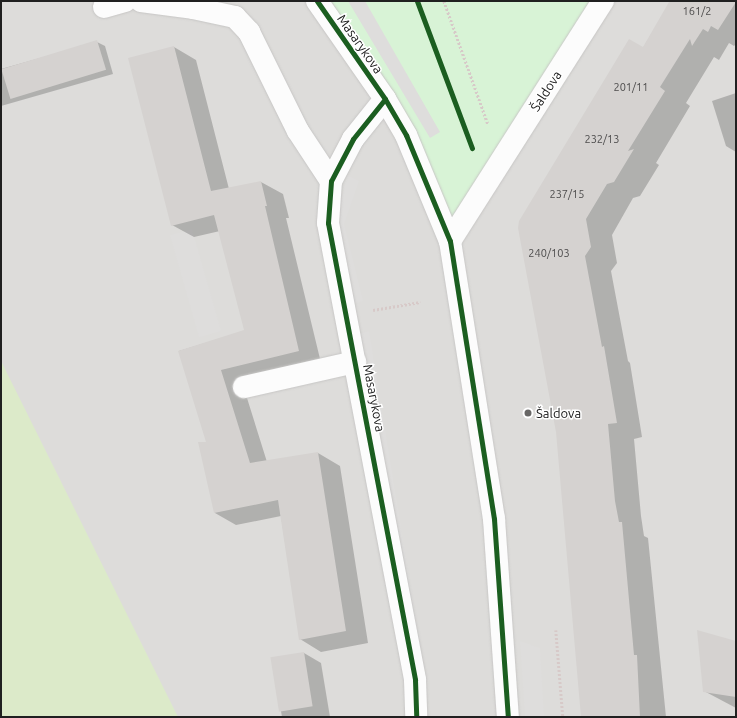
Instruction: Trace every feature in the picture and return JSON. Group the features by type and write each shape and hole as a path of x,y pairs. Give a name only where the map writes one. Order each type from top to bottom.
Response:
{"street":[{"path":"104,7 125,1"},
{"path":"141,1 193,8 235,17 249,32 298,131 332,181"},
{"name":"Masarykova","path":"317,1 385,99 406,136 450,241 494,519 508,717"},
{"name":"Šaldova","path":"450,241 604,1"},
{"name":"Masarykova","path":"385,99 353,139 332,181 328,223 414,680 416,717"},
{"path":"244,387 355,362"}],"path":[{"path":"444,1 488,124"},
{"path":"372,311 420,302"},
{"path":"556,630 563,717"}],"shaded area":[{"path":"1,1 736,1 736,717 1,717"},
{"path":"348,1 365,1 440,132 430,138"},
{"path":"347,175 359,181 344,224 363,301 354,304 336,224"},
{"path":"192,229 221,331 199,337 170,235"},
{"path":"369,331 418,632 428,717 419,717 360,333"},
{"path":"520,641 540,648 544,717 525,717"}],"green space":[{"path":"317,1 603,1 450,241 406,135"},
{"path":"1,361 178,717 1,717"}],"building":[{"path":"667,1 736,2 718,30 711,26 708,32 703,29 692,46 690,39 660,87 665,91 628,151 634,149 614,182 607,184 586,219 591,247 585,256 602,347 604,346 617,423 608,424 615,501 619,522 622,522 634,655 637,655 640,717 581,717 556,432 518,228 519,221 629,39 643,47 669,2"},
{"path":"97,40 106,70 10,99 1,69"},
{"path":"174,46 211,191 261,181 267,206 265,206 299,351 221,370 250,463 318,452 346,631 299,640 278,500 214,513 198,442 206,442 178,351 244,330 214,215 171,226 128,58"},
{"path":"697,630 736,641 736,697 703,692"},
{"path":"304,652 313,706 279,712 270,657"}],"cycle path":[{"path":"317,1 385,99 406,135 450,241 494,519 508,717"},
{"path":"417,1 472,148"},
{"path":"385,99 353,139 331,181 328,223 415,680 416,717"}],"place":[{"name":"Šaldova","path":"528,413"}]}
